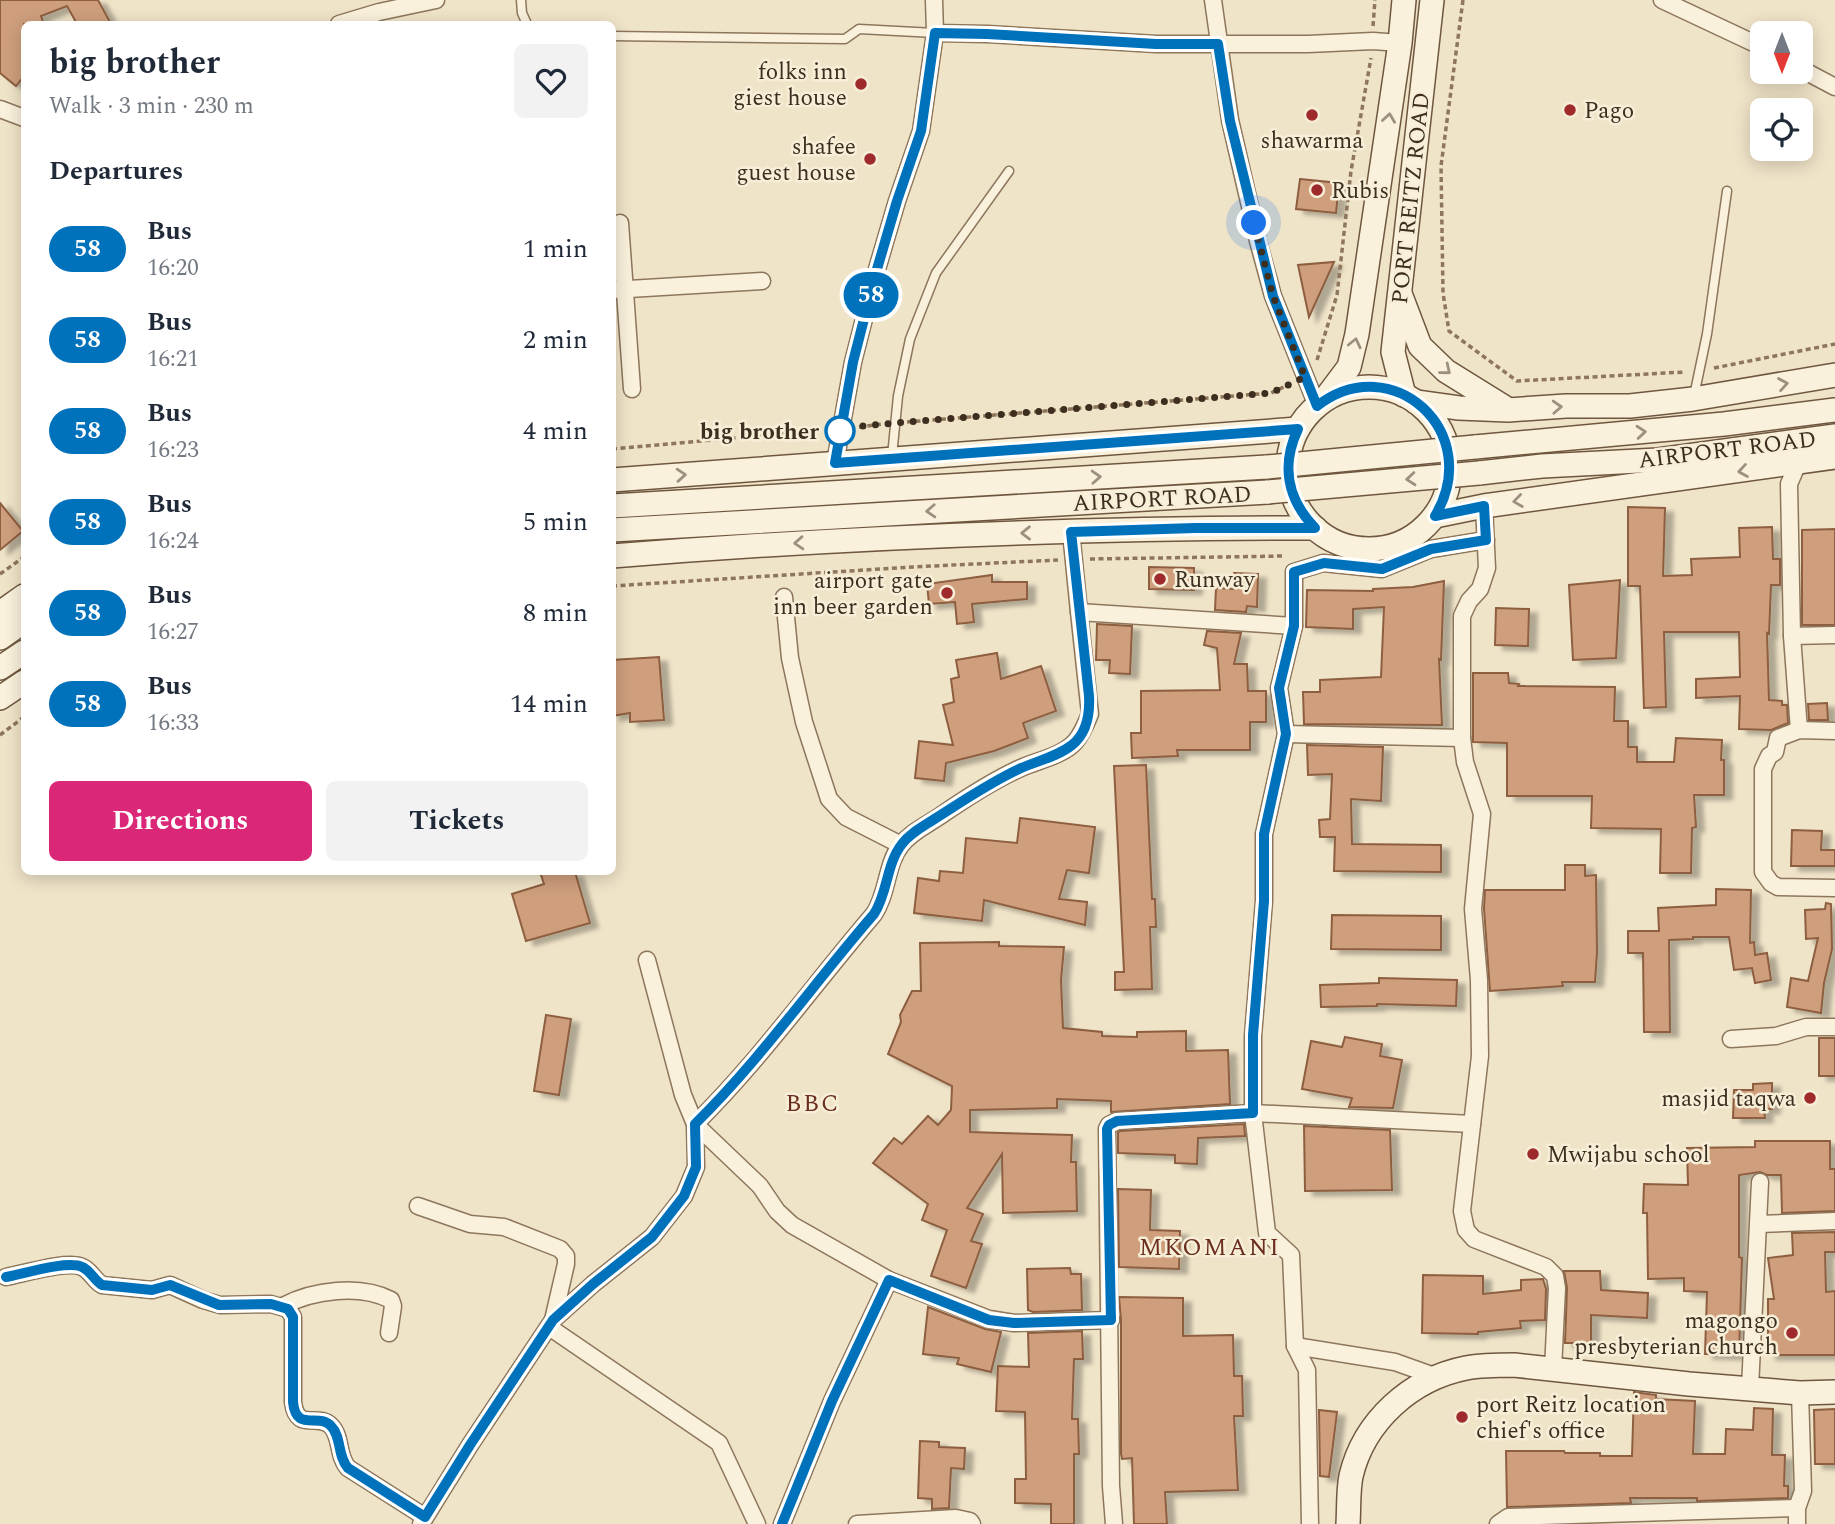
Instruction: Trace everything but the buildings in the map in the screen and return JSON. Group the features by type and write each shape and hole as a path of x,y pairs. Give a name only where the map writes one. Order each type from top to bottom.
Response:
{"main road":[{"path":"1404,0 1357,334 1349,367 1298,429 1289,454 1289,482 1298,507 1315,528 1332,540 1346,546 1374,549 1402,542 1425,527 1435,516 1447,490 1450,476 1449,455 1436,422 1410,399"},
{"name":"PORT REITZ ROAD","path":"1410,399 1393,352 1432,0"},
{"path":"1400,293 1420,346 1446,371 1508,410"},
{"path":"1320,404 1338,394 1362,388 1388,390 1410,399 1460,408 1508,410 1630,406 1693,399 1835,375"},
{"name":"AIRPORT ROAD","path":"616,506 1267,467 1724,425 1835,410"},
{"path":"616,480 1298,429"},
{"name":"AIRPORT ROAD","path":"616,530 1268,492 1542,466 1658,460 1835,436"},
{"path":"1435,516 1484,506 1835,457"},
{"path":"616,556 933,535 1195,528 1315,528"},
{"path":"0,613 21,598"},
{"path":"0,638 21,623"},
{"path":"0,668 21,654"},
{"path":"0,698 21,684"},
{"path":"1348,1524 1351,1476 1367,1437 1383,1415 1408,1392 1437,1377 1468,1368 1514,1365 1689,1384 1800,1393 1835,1392"}],"street":[{"path":"349,21 436,0"},
{"path":"835,463 853,362 875,276 921,131 935,33 934,0"},
{"path":"1213,0 1230,121 1258,241 1273,296 1305,377 1320,404"},
{"path":"1662,0 1750,41"},
{"path":"935,33 1156,44 1308,44 1373,41 1400,43"},
{"path":"1813,75 1835,87"},
{"path":"0,109 21,117"},
{"path":"620,223 618,290 632,389"},
{"path":"618,290 762,281"},
{"path":"1798,463 1789,484 1792,636 1799,730"},
{"path":"1484,506 1487,568 1480,589 1469,601 1462,616 1462,738 1465,762 1482,814 1473,909 1479,981 1480,1056 1462,1211 1466,1230 1474,1239 1546,1267 1555,1276 1553,1369"},
{"path":"695,1124 771,1041 816,981 874,914 901,845 914,832 974,793 1074,744 1084,729 1090,714 1071,532"},
{"path":"1310,1524 1307,1370 1295,1346 1291,1255 1267,1233 1253,1113 1253,1035 1264,901 1264,834 1286,734 1279,688 1294,626 1294,572 1324,563 1382,569 1431,549 1486,540"},
{"path":"784,597 790,658 804,722 829,799 846,817 901,845"},
{"path":"1079,612 1294,626"},
{"path":"1792,636 1835,635"},
{"path":"1835,731 1799,730 1778,738 1775,752 1765,762 1763,872 1771,883 1778,887 1835,888"},
{"path":"1286,734 1462,738"},
{"path":"6,1277 73,1264 87,1269 102,1285 152,1290 170,1285 219,1305 283,1306 293,1317 293,1402 296,1415 332,1426 338,1439 341,1457 348,1468 423,1520 551,1323 593,1284 652,1237 684,1196 696,1167 695,1124 683,1095 647,960"},
{"path":"1731,1039 1776,1035 1806,1027 1835,1027"},
{"path":"1114,1524 1111,1486 1109,1125 1117,1121 1253,1113 1472,1124"},
{"path":"695,1124 760,1186 777,1211 792,1225 889,1280 989,1320 1014,1323 1111,1320"},
{"path":"1751,1388 1760,1182"},
{"path":"418,1206 470,1224 504,1227 561,1249 566,1256 566,1264 551,1323"},
{"path":"1759,1224 1835,1221"},
{"path":"782,1524 832,1401 889,1280"},
{"path":"283,1306 308,1296 338,1291 375,1294 391,1300 393,1306 389,1333"},
{"path":"551,1323 719,1443 757,1524"},
{"path":"1295,1346 1395,1362 1437,1377"},
{"path":"1499,1524 1508,1517 1797,1516 1803,1491 1800,1393"},
{"path":"857,1524 956,1518 970,1521 972,1524"}],"lane":[{"path":"521,0 526,21"},
{"path":"616,36 845,39 859,29 935,33"},
{"path":"892,459 898,396 910,338 936,273 1009,171"},
{"path":"1693,399 1707,334 1727,191"}],"path":[{"path":"616,449 1271,393 1305,377 1320,355 1336,295 1351,171 1373,41 1375,0"},
{"path":"1463,0 1441,166 1443,293 1449,331 1517,381 1699,371 1835,344"},
{"path":"0,574 21,559"},
{"path":"0,735 21,719"}],"bus line":[{"name":"58","path":"6,1277 73,1264 87,1269 102,1285 152,1290 170,1285 219,1305 283,1306 293,1317 293,1402 296,1415 332,1426 344,1464 353,1473 425,1517 553,1320 652,1237 684,1196 696,1167 695,1124 771,1041 816,981 874,914 886,890 895,856 901,845 914,832 978,790 1074,744 1084,729 1090,714 1089,696 1071,532 1315,528 1298,507 1289,482 1289,454 1298,429 835,463 853,362 875,276 921,131 935,33 1156,44 1218,44 1230,121 1273,296 1317,406 1338,394 1371,387 1404,395 1416,402 1436,422 1448,448 1450,476 1442,504 1435,516 1484,506 1486,540 1431,549 1382,569 1324,563 1294,572 1294,626 1279,688 1286,734 1264,834 1264,901 1253,1035 1253,1113 1117,1121 1109,1125 1111,1320 1014,1323 989,1320 889,1280 832,1401 782,1524"}],"place":[{"name":"folks inn giest house","path":"861,84"},
{"name":"Pago","path":"1570,110"},
{"name":"shawarma","path":"1312,115"},
{"name":"shafee guest house","path":"870,159"},
{"name":"Rubis","path":"1317,190"},
{"name":"big brother","path":"840,431"},
{"name":"Runway","path":"1160,579"},
{"name":"airport gate inn beer garden","path":"947,593"},
{"name":"masjid taqwa","path":"1810,1098"},
{"name":"Mwijabu school","path":"1533,1154"},
{"name":"magongo presbyterian church","path":"1792,1333"},
{"name":"port Reitz location chief's office","path":"1462,1417"}],"district":[{"name":"BBC","path":"813,1103"},
{"name":"MKOMANI","path":"1210,1247"}],"route":[{"path":"840,431 841,428 895,423 1271,393 1305,377 1273,296 1254,223"}]}
